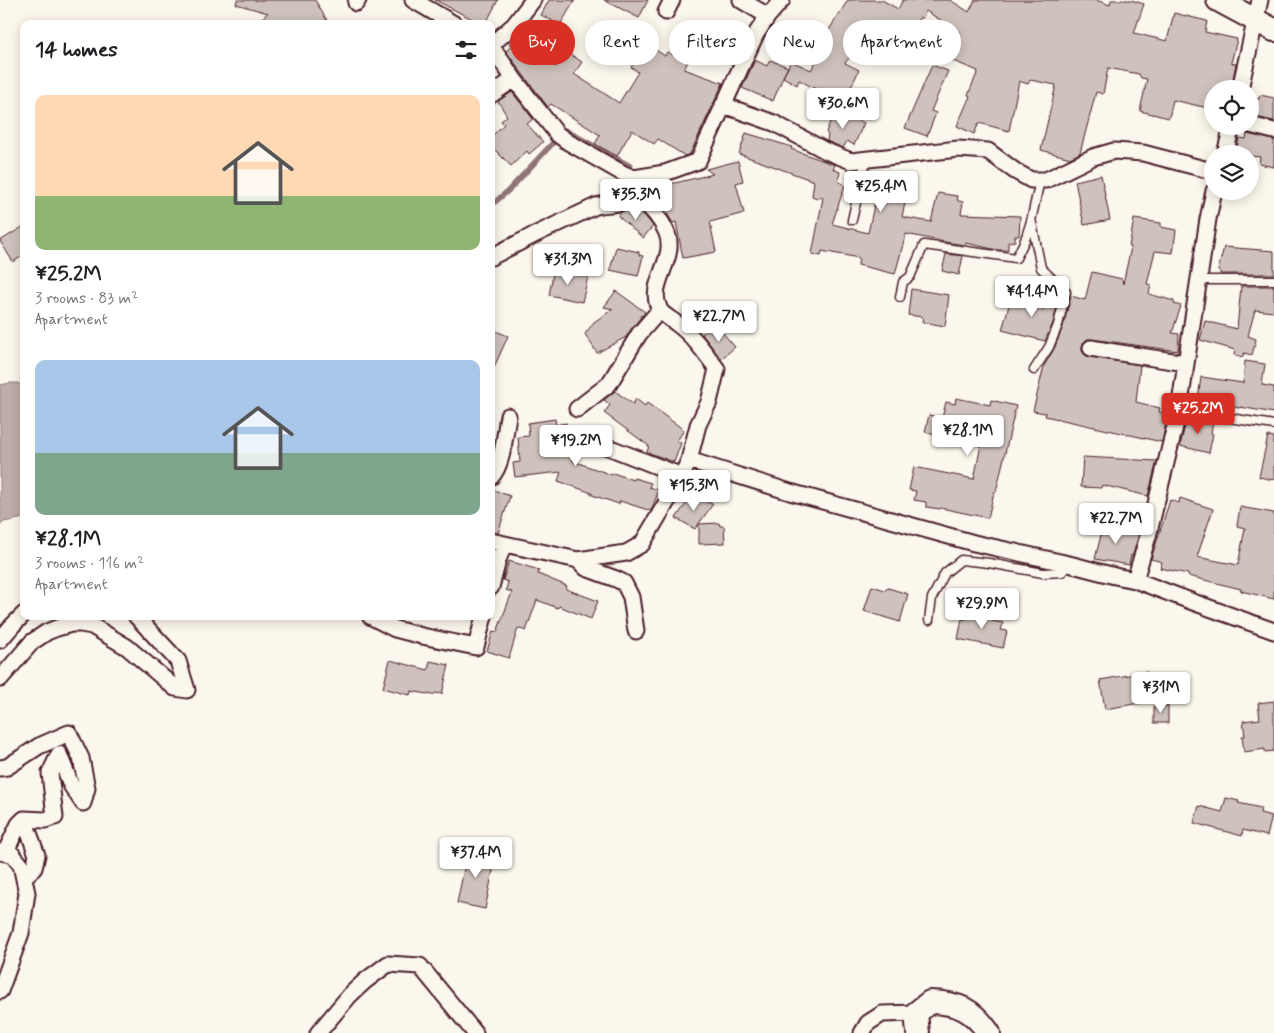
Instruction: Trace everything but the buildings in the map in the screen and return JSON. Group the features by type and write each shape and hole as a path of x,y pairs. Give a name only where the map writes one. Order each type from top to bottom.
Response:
{"main road":[{"path":"1218,0 1263,17"},
{"path":"917,1023 930,1002 943,1003 968,1010 982,1023 989,1033"}],"street":[{"path":"413,0 447,20"},
{"path":"495,42 514,25 533,0"},
{"path":"741,0 768,16"},
{"path":"495,256 534,235 596,206 624,202 634,185 698,161 756,34 782,0"},
{"path":"1243,80 1263,17"},
{"path":"495,52 514,80 557,134 624,174 658,217 667,232 670,246 666,264 657,287 656,300 659,311 680,326 698,344 717,369 709,402 698,425 682,476 642,544 626,554 578,560 498,543 498,560 495,572"},
{"path":"495,92 514,80"},
{"path":"722,106 774,123 826,151 851,161 958,149 988,151 1023,176 1032,180 1046,180 1092,157 1114,151 1143,153 1204,169"},
{"path":"1259,127 1274,131"},
{"path":"1135,580 1148,536 1179,410 1212,200"},
{"path":"576,409 609,384 639,334 659,311"},
{"path":"1091,348 1186,363"},
{"path":"495,473 501,454 508,416"},
{"path":"603,445 682,476"},
{"path":"688,460 790,492 974,543 1135,580 1274,631"},
{"path":"578,560 586,568 624,583 631,597 636,631"},
{"path":"0,640 20,618"},
{"path":"0,680 32,642 57,628 71,624 81,624 92,626 127,647 175,688 187,690 178,661 140,620"},
{"path":"378,620 395,629 476,647 483,620"},
{"path":"0,768 7,768 39,746 69,733 81,758 86,788 83,803 71,785 59,754 50,773 55,817 45,820 24,819 19,824 3,853 12,854 21,865 27,894 22,933 0,991"},
{"path":"24,819 37,855 34,868 24,877"},
{"path":"318,1033 360,986 388,964 420,966 475,1033"},
{"path":"862,1033 868,1022 882,1014 917,1023"}],"lane":[{"path":"852,220 866,160"},
{"path":"900,297 903,282 910,277 924,245 1016,258 1026,240 1040,180"},
{"path":"1031,221 1041,268 1066,292 1058,326 1049,347 1034,370"},
{"path":"1199,280 1274,280"},
{"path":"1179,410 1274,425"},
{"path":"929,620 932,598 945,574 962,560 1044,573 1062,572 1069,564"}],"shaded area":[{"path":"10,383 20,384 20,519 4,522 0,525 0,385"}],"waterway":[{"path":"495,202 509,190 565,130 630,166"}]}
